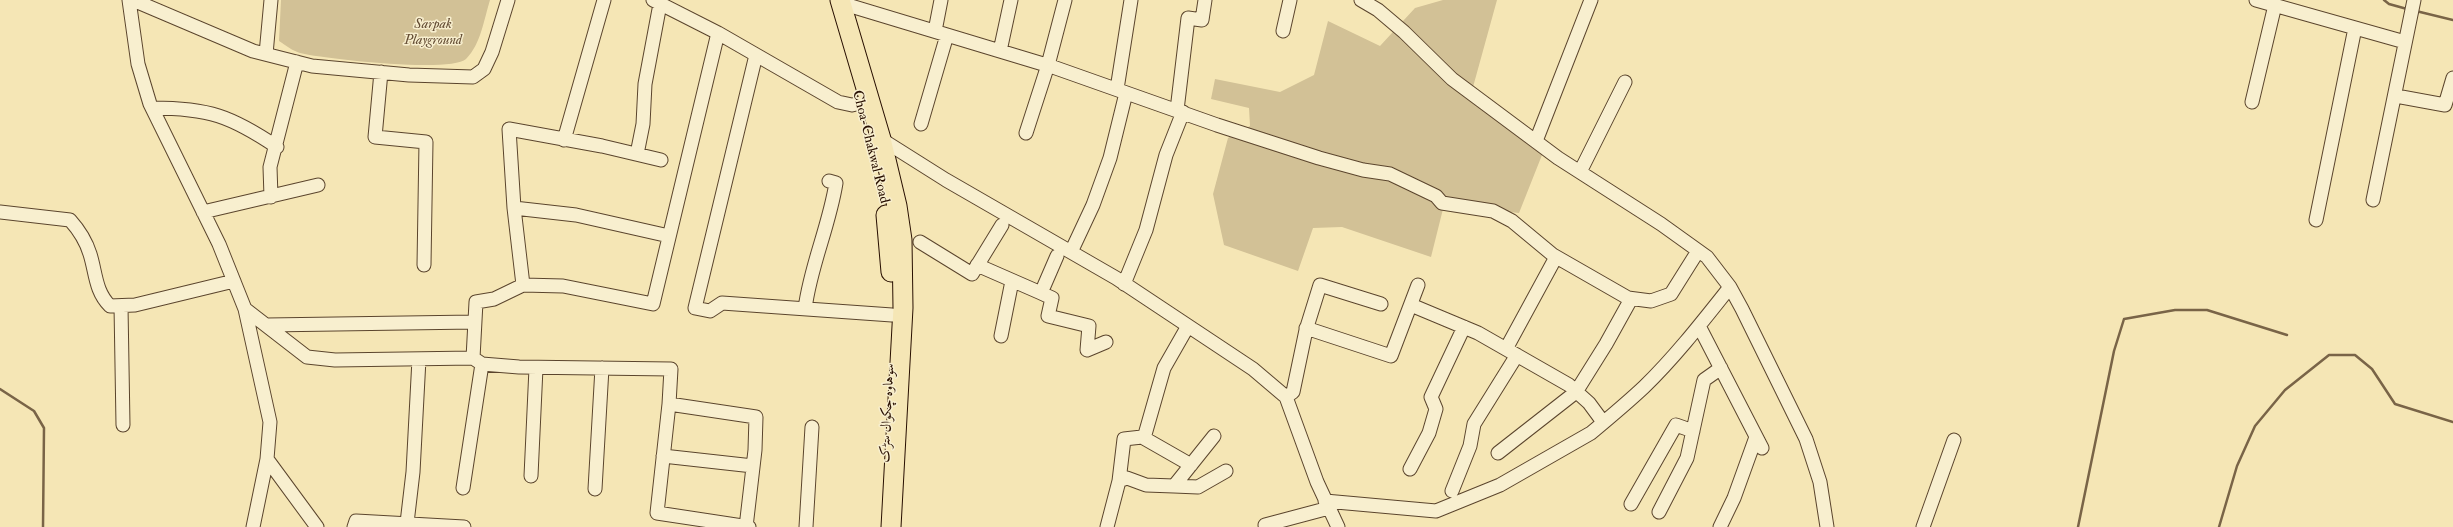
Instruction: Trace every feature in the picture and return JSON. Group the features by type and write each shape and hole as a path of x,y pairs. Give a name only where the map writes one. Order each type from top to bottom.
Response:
{"highway":[{"path":"837,1 866,102 881,139 897,206 902,240 904,274 891,527"},
{"name":"Choa-Chakwal Road","path":"866,102 871,139 884,200 888,229 892,307"},
{"name":"سوہاوہ چکوال سڑک","path":"882,527 892,307"}],"street":[{"path":"129,0 138,64 153,108 203,212 245,309 270,422 267,459 253,527"},
{"path":"133,0 253,51 312,66 381,72 473,77 484,68 492,52 508,0"},
{"path":"266,54 271,0"},
{"path":"564,140 604,0"},
{"path":"921,124 941,33 941,0"},
{"path":"1000,51 1011,0"},
{"path":"1026,133 1048,65 1065,0"},
{"path":"1071,252 1093,205 1110,158 1121,91 1131,0"},
{"path":"1124,284 1146,230 1166,155 1180,111 1188,18 1202,20 1205,0"},
{"path":"1283,31 1290,0"},
{"path":"1361,0 1378,10 1404,32 1452,78 1536,141 1707,257 1730,287 1769,361 1806,439 1820,482 1826,527"},
{"path":"1536,141 1591,0"},
{"path":"2256,0 2405,42"},
{"path":"837,1 1048,65 1319,158 1363,170 1390,174 1436,196 1442,203 1493,210 1512,221 1556,257 1631,299 1651,301 1671,294 1698,251"},
{"path":"637,154 644,124 645,84 656,2 718,33 838,102 845,105 866,102"},
{"path":"2252,102 2275,5"},
{"path":"2373,200 2396,96 2405,42 2413,8"},
{"path":"2316,220 2355,28"},
{"path":"463,488 477,361 474,322 476,302 494,299 523,285 563,286 653,304 718,33"},
{"path":"756,55 695,308 710,311 722,303 805,310 892,307"},
{"path":"271,197 270,167 277,147 297,62"},
{"path":"381,72 374,137 426,142 424,265"},
{"path":"2396,96 2449,107 2453,78"},
{"path":"1580,172 1625,82"},
{"path":"153,108 202,110 229,118 246,126 277,147"},
{"path":"523,285 514,208 509,129 661,160"},
{"path":"881,139 1124,284 1253,369 1286,396 1327,504 1338,527"},
{"path":"805,310 807,291 832,209 836,183 829,181"},
{"path":"203,212 318,185"},
{"path":"514,208 576,215 669,236"},
{"path":"0,212 70,220 80,230 90,254 102,298 110,306 135,305 234,281"},
{"path":"920,242 972,274 1002,226"},
{"path":"1041,293 1057,256"},
{"path":"1452,491 1470,446 1474,424 1511,352 1556,257"},
{"path":"977,265 1052,298 1048,316 1089,326 1088,350 1106,342"},
{"path":"1001,336 1012,281"},
{"path":"1286,396 1293,392 1306,328 1320,285 1381,304"},
{"path":"1306,328 1391,356 1418,285"},
{"path":"1265,525 1327,504 1436,511 1500,486 1591,433 1644,386 1699,326 1730,287"},
{"path":"1498,453 1576,392 1606,344 1631,299"},
{"path":"1411,305 1464,327 1569,385 1590,404 1603,422"},
{"path":"121,306 123,425"},
{"path":"245,309 307,357 335,360 419,359 477,361 536,368 671,369 669,404 657,513 747,527 756,417 669,404"},
{"path":"267,325 474,322"},
{"path":"1144,438 1164,368 1188,326"},
{"path":"1699,326 1759,442 1720,527"},
{"path":"1410,469 1429,433 1436,409 1432,397 1464,327"},
{"path":"407,523 413,472 419,359"},
{"path":"531,476 536,368"},
{"path":"595,488 602,368"},
{"path":"1659,512 1687,458 1704,380 1721,368"},
{"path":"1631,504 1676,425 1693,431"},
{"path":"806,527 812,427"},
{"path":"1174,486 1214,436"},
{"path":"1107,527 1119,481 1124,439 1144,438 1191,465"},
{"path":"1923,527 1954,440"},
{"path":"663,456 753,466"},
{"path":"267,459 317,527"},
{"path":"1119,481 1127,478 1146,485 1198,487 1226,471"},
{"path":"354,527 356,521 464,527"}],"green space":[{"name":"Sarpak Playground","path":"281,0 490,0 479,39 466,59 456,63 413,65 386,64 313,56 295,51 279,41"},
{"path":"1443,0 1497,0 1473,87 1468,98 1542,155 1519,213 1444,205 1431,257 1342,227 1313,228 1298,271 1224,245 1213,194 1228,138 1250,126 1249,108 1211,99 1215,79 1280,92 1314,75 1328,21 1380,46 1415,8"}],"waterway":[{"path":"2384,0 2389,4 2407,9"},
{"path":"2416,11 2453,20"},
{"path":"2078,527 2114,351 2124,319 2175,310 2207,310 2287,335"},
{"path":"2219,527 2237,466 2255,426 2285,390 2329,355 2355,355 2372,369 2395,404 2453,422"},
{"path":"0,389 34,411 44,428 43,527"}]}
